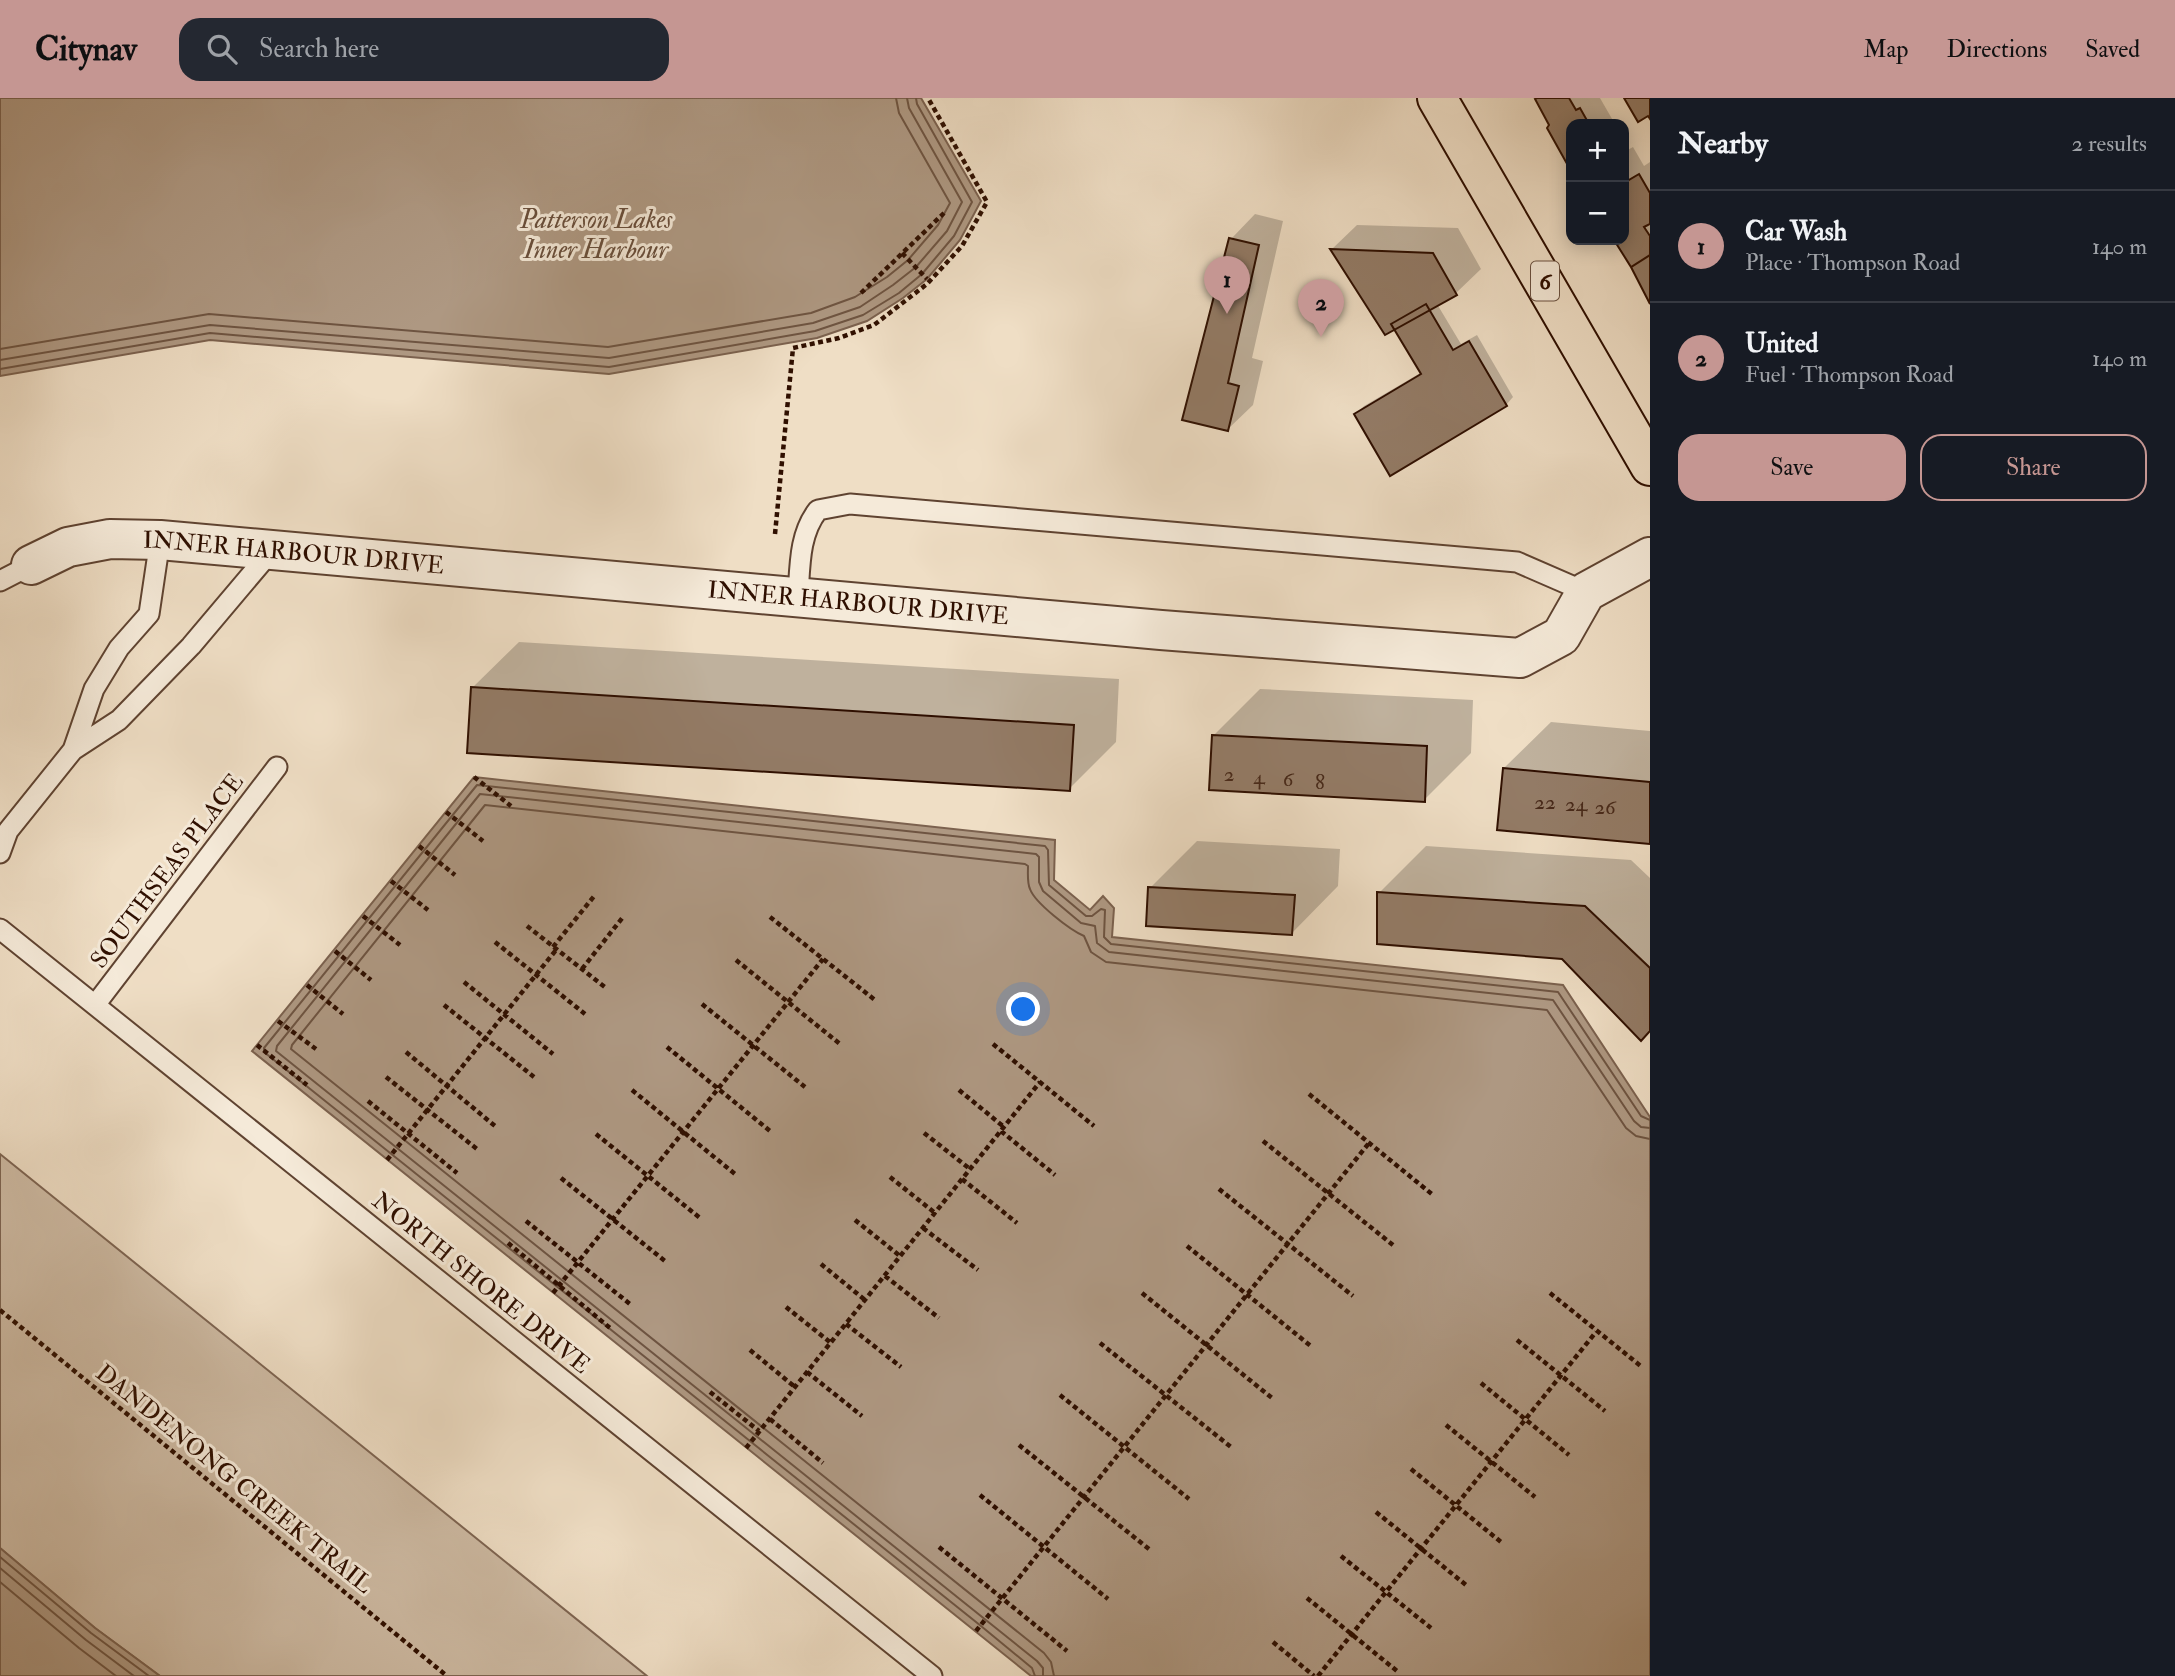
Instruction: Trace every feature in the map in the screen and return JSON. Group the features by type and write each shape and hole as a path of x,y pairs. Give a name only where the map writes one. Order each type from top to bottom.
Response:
{"main road":[{"name":"6","path":"1437,98 1650,466"}],"street":[{"name":"INNER HARBOUR DRIVE","path":"15,573 68,547 110,539 160,540 1161,630 1520,658 1561,636 1586,592"},
{"path":"1586,592 1650,557"}],"lane":[{"path":"798,596 803,538 809,521 818,510 850,504 1517,562 1586,592"},
{"path":"73,750 94,689 119,648 149,614 160,540"},
{"path":"0,853 8,831 73,750 119,720 191,646 273,549"},
{"name":"SOUTHSEAS PLACE","path":"95,1005 277,767"},
{"name":"NORTH SHORE DRIVE","path":"0,929 932,1676"}],"path":[{"path":"775,539 793,348 839,338 874,325 927,285 962,246 988,202 928,98"},
{"path":"861,293 944,213"},
{"path":"902,253 927,279"},
{"path":"474,776 511,806"},
{"path":"446,812 483,841"},
{"path":"419,846 455,875"},
{"path":"391,881 428,910"},
{"path":"387,1160 537,975 595,895"},
{"path":"363,916 400,945"},
{"path":"582,970 623,918"},
{"path":"770,918 875,1000"},
{"path":"527,926 606,988"},
{"path":"495,943 585,1014"},
{"path":"335,951 371,980"},
{"path":"553,1293 823,959"},
{"path":"736,960 840,1044"},
{"path":"464,982 553,1054"},
{"path":"307,985 343,1014"},
{"path":"444,1004 534,1077"},
{"path":"702,1004 805,1087"},
{"path":"278,1021 316,1049"},
{"path":"993,1044 1094,1126"},
{"path":"257,1045 307,1085"},
{"path":"667,1046 770,1131"},
{"path":"406,1052 495,1126"},
{"path":"386,1077 477,1149"},
{"path":"746,1448 1040,1082"},
{"path":"632,1090 735,1174"},
{"path":"959,1090 1055,1175"},
{"path":"1309,1094 1433,1195"},
{"path":"368,1101 457,1173"},
{"path":"924,1133 970,1169"},
{"path":"596,1134 700,1217"},
{"path":"1263,1141 1393,1245"},
{"path":"976,1631 1369,1143"},
{"path":"890,1177 934,1213"},
{"path":"561,1178 665,1261"},
{"path":"961,1179 1017,1223"},
{"path":"1219,1189 1353,1296"},
{"path":"855,1220 900,1256"},
{"path":"526,1221 630,1304"},
{"path":"923,1227 978,1270"},
{"path":"508,1244 610,1328"},
{"path":"1187,1246 1312,1347"},
{"path":"821,1264 865,1300"},
{"path":"885,1276 939,1318"},
{"path":"1142,1293 1272,1398"},
{"path":"1550,1293 1642,1367"},
{"path":"786,1307 831,1343"},
{"name":"DANDENONG CREEK TRAIL","path":"0,1310 447,1676"},
{"path":"846,1324 901,1367"},
{"path":"1273,1642 1316,1676 1596,1332"},
{"path":"1517,1340 1605,1411"},
{"path":"1100,1343 1230,1447"},
{"path":"750,1350 795,1387"},
{"path":"807,1372 862,1416"},
{"path":"1481,1383 1569,1455"},
{"path":"710,1392 760,1431"},
{"path":"1060,1395 1189,1499"},
{"path":"769,1419 823,1464"},
{"path":"1446,1425 1535,1497"},
{"path":"1019,1445 1149,1549"},
{"path":"1411,1469 1502,1542"},
{"path":"980,1495 1108,1599"},
{"path":"1376,1512 1466,1585"},
{"path":"939,1547 1067,1651"},
{"path":"1341,1556 1431,1628"},
{"path":"1307,1598 1397,1671"}],"shaded area":[{"path":"0,1154 647,1676 160,1676 95,1628 0,1548"}],"water":[{"name":"Patterson Lakes Inner Harbour","path":"0,98 921,98 981,201 960,240 927,279 867,321 817,338 609,374 210,340 0,376"},
{"path":"474,777 1055,840 1054,880 1090,910 1103,896 1114,908 1112,937 1563,985 1650,1117 1650,1676 1031,1676 252,1051"},
{"path":"0,1548 95,1628 160,1676 0,1676"}],"building":[{"path":"1569,98 1576,110 1580,108 1586,119 1566,119 1566,162 1547,128 1549,125 1535,99"},
{"path":"1624,98 1650,98 1650,119 1648,116 1638,122"},
{"path":"1639,174 1650,193 1650,224 1644,227 1650,236 1650,255 1631,267 1617,245 1629,245 1629,180"},
{"path":"1229,238 1259,245 1228,383 1239,386 1228,431 1182,420"},
{"path":"1330,249 1433,253 1457,295 1385,335"},
{"path":"1650,255 1650,304 1631,267"},
{"path":"1426,304 1453,350 1469,341 1507,406 1390,476 1354,414 1421,374 1391,324"},
{"path":"471,687 1074,725 1070,791 467,753"},
{"path":"1212,735 1427,746 1425,802 1209,790"},
{"path":"1503,768 1650,782 1650,844 1497,830"},
{"path":"1148,887 1295,895 1292,935 1146,926"},
{"path":"1377,892 1585,906 1650,968 1650,1031 1641,1041 1562,959 1377,944"}],"place":[{"name":"Car Wash","path":"1227,314"},
{"name":"United","path":"1321,337"}]}
